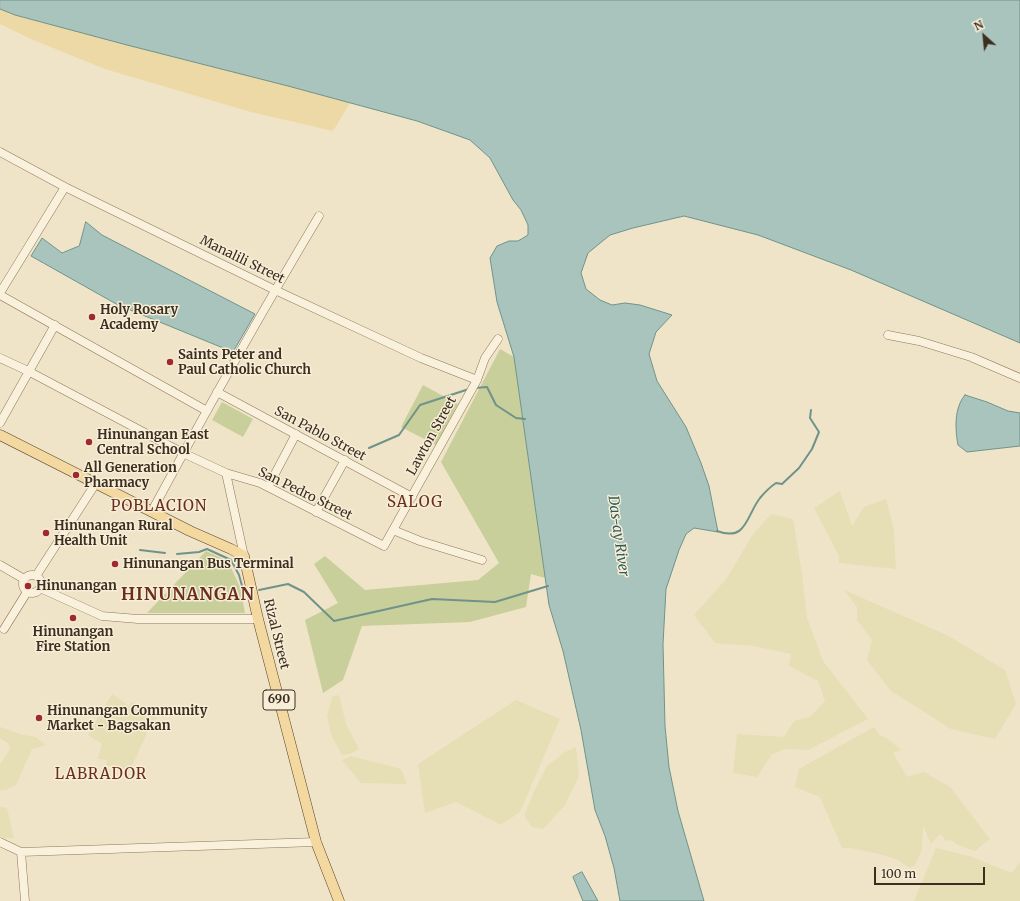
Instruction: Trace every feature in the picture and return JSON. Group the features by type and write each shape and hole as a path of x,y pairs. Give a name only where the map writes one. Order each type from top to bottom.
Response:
{"main road":[{"path":"0,434 244,556"},
{"name":"Rizal Street","path":"244,556 258,620 316,842"},
{"name":"690","path":"316,842 339,901"}],"street":[{"name":"Manalili Street","path":"0,152 65,187 275,290 421,358 478,380"},
{"path":"65,187 0,294 207,411"},
{"path":"152,511 275,290 320,216"},
{"path":"0,423 55,325"},
{"path":"888,335 919,341 971,357 1020,378"},
{"name":"Lawton Street","path":"384,546 478,380 485,358 498,339"},
{"name":"San Pedro Street","path":"0,358 28,371 183,453 226,473 260,483 384,546"},
{"name":"San Pablo Street","path":"217,392 345,460 412,498"},
{"path":"268,487 296,434"},
{"path":"316,512 345,460"},
{"path":"226,473 244,556"},
{"path":"36,576 96,483"},
{"path":"393,530 420,541 482,560"},
{"path":"0,565 24,579"},
{"path":"24,579 31,575 36,576 41,582 40,588 36,592 26,592"},
{"path":"24,579 23,584 26,592"},
{"path":"40,588 102,616 114,618 258,620"},
{"path":"4,629 26,592"},
{"path":"0,842 22,852 316,842"},
{"path":"22,852 25,901"}],"shaded area":[{"path":"840,491 852,526 864,507 886,499 894,530 896,569 839,563 839,556 814,508"},
{"path":"771,514 793,519 802,574 807,618 823,661 868,719 808,750 786,749 772,754 757,777 733,773 737,734 784,737 794,721 810,717 825,701 818,681 789,666 791,654 754,646 715,643 694,615 727,578 753,534"},
{"path":"844,590 949,636 1005,670 1016,704 995,739 951,729 891,691 867,660 872,640 857,620 857,607"},
{"path":"112,694 129,706 131,702 157,717 148,731 130,770 106,765 107,760 98,759 102,744 88,735"},
{"path":"339,695 346,724 359,749 350,754 342,755 332,737 327,717 332,697"},
{"path":"516,700 560,719 520,812 501,825 456,802 425,813 418,764"},
{"path":"0,727 23,735 36,737 46,745 32,749 16,785 5,790 0,790 0,764 10,749 9,744 0,738"},
{"path":"874,727 879,735 887,738 901,750 893,753 907,777 924,772 950,787 990,839 975,851 958,845 951,840 946,841 942,835 939,835 931,844 923,826 922,849 915,865 910,868 898,860 883,855 851,848 842,848 820,797 795,787 799,769"},
{"path":"576,747 579,776 565,805 543,829 532,827 524,816 536,787 547,766 565,752"},
{"path":"351,756 401,769 407,784 361,783 342,760"},
{"path":"0,807 7,808 14,838 5,838 0,836"},
{"path":"936,848 969,856 1012,873 1020,862 1020,901 914,901"}],"green space":[{"path":"500,349 514,357 545,578 531,574 526,607 470,622 362,626 343,680 323,693 305,620 338,603 314,564 325,556 365,590 478,580 499,563 441,462"},
{"path":"423,385 458,404 436,445 401,427"},
{"path":"222,402 253,419 243,437 212,420"},
{"path":"206,551 228,561 240,587 245,613 147,613"}],"sand":[{"path":"0,9 15,15 350,103 333,131 251,112 105,69 31,39 0,24"}],"water":[{"name":"Das-ay River","path":"0,0 1020,0 1020,343 851,270 758,235 684,216 610,235 588,253 581,273 586,289 600,300 612,305 625,303 640,305 672,315 656,332 649,354 657,381 686,427 701,463 709,486 718,532 694,528 686,534 666,589 663,644 665,726 669,767 678,811 704,901 620,901 614,868 605,836 595,810 581,730 563,651 549,605 514,357 497,302 490,258 497,246 509,241 518,241 528,235 528,225 521,210 513,200 490,158 470,140 417,121 15,15 0,9"},
{"path":"86,222 102,235 255,314 233,352 118,305 31,256 42,238 62,253 79,246"},
{"path":"965,395 1008,411 1020,413 1020,446 967,452 958,445 956,419 961,400"},
{"path":"582,872 598,901 583,901 573,877"}],"waterway":[{"path":"475,388 487,387 496,405 516,418 525,419"},
{"path":"369,448 399,435 420,405 469,389"},
{"path":"717,531 734,533 740,530 760,498 776,483 782,484 799,468 812,449 819,432 810,418 811,410"},
{"path":"177,554 199,552 207,549 231,560 239,575 244,593 246,593"},
{"path":"140,550 165,553"},
{"path":"259,590 288,584 304,592 334,621 432,599 495,602 548,586"}],"place":[{"name":"Holy Rosary Academy","path":"92,317"},
{"name":"Saints Peter and Paul Catholic Church","path":"170,362"},
{"name":"Hinunangan East Central School","path":"89,442"},
{"name":"All Generation Pharmacy","path":"76,475"},
{"name":"Hinunangan Rural Health Unit","path":"46,533"},
{"name":"Hinunangan Bus Terminal","path":"115,564"},
{"name":"Hinunangan","path":"28,586"},
{"name":"Hinunangan Fire Station","path":"73,618"},
{"name":"Hinunangan Community Market - Bagsakan","path":"39,718"}],"district":[{"name":"SALOG","path":"415,503"},
{"name":"POBLACION","path":"159,507"},
{"name":"HINUNANGAN","path":"188,595"},
{"name":"LABRADOR","path":"101,775"}]}
